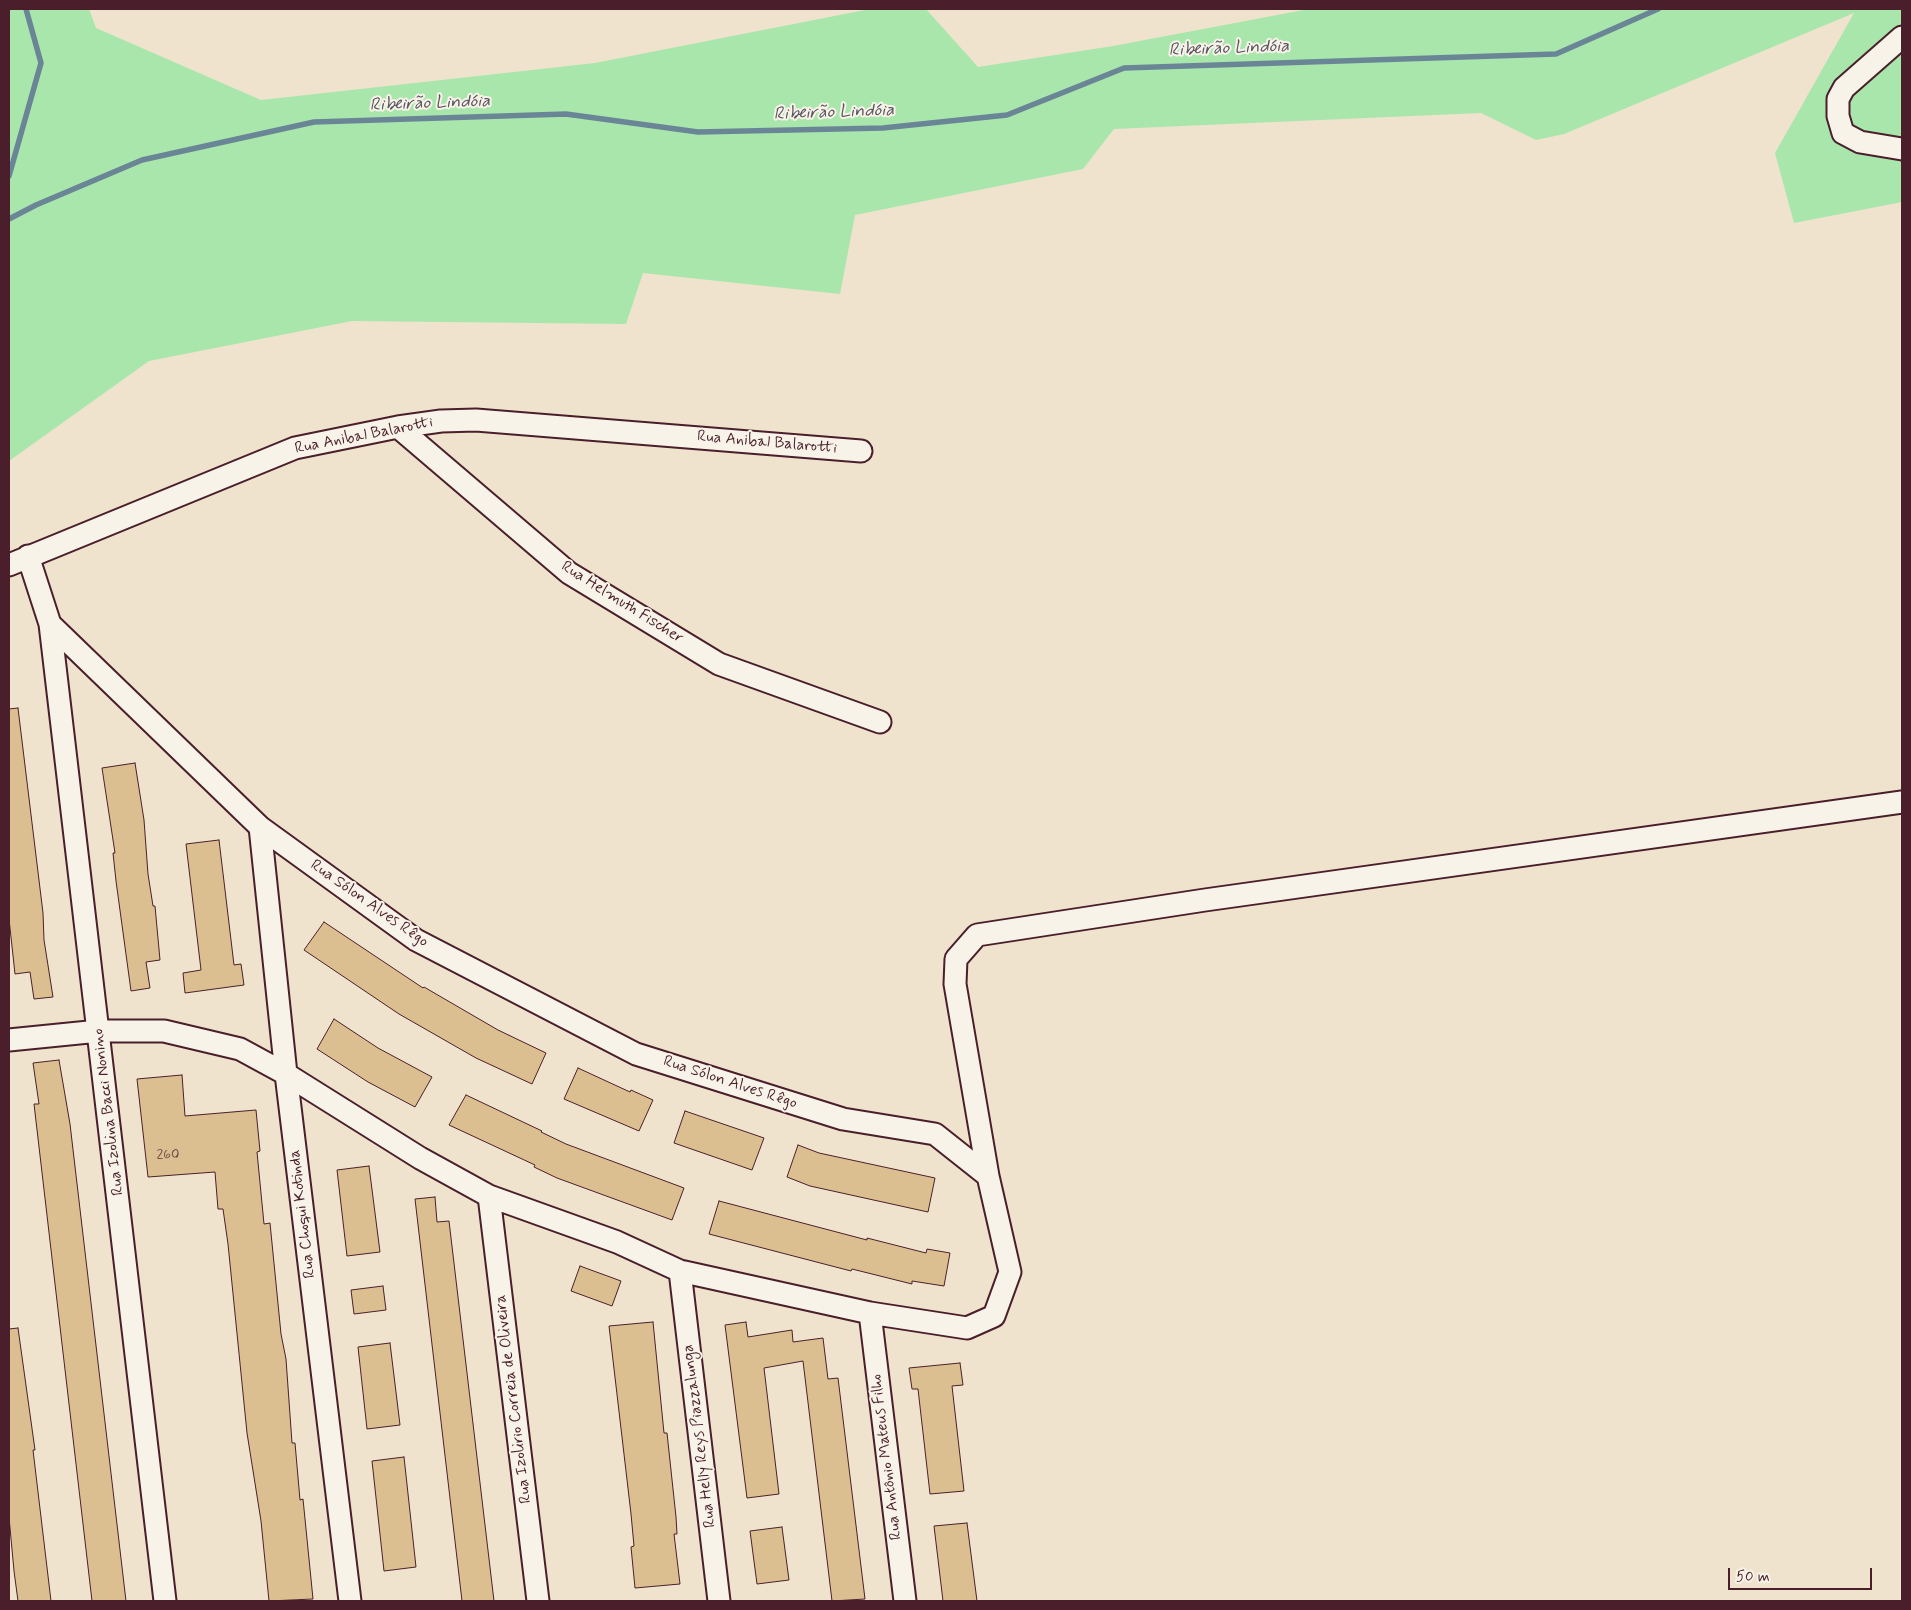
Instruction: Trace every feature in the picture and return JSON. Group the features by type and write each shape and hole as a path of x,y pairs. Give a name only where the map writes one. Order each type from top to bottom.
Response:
{"street":[{"path":"1902,38 1844,88 1838,99 1838,116 1842,132 1860,142 1902,149"},
{"name":"Rua Anibal Balarotti","path":"9,565 295,448 398,426 441,421 476,420 861,451"},
{"name":"Rua Helmuth Fischer","path":"398,426 569,573 719,664 880,722"},
{"name":"Rua Sólon Alves Rêgo","path":"28,556 50,624 260,826 416,940 636,1054 843,1119 935,1134 988,1176"},
{"name":"Rua Izolina Bacci Nonino","path":"50,624 165,1601"},
{"path":"9,1040 99,1031 164,1031 240,1050 286,1074 420,1158 489,1196 617,1242 680,1271 870,1313 968,1328 994,1316 1010,1272 988,1176 955,984 956,958 977,935 1205,900 1902,802"},
{"name":"Rua Choqui Kotinda","path":"260,826 286,1074 350,1601"},
{"name":"Rua Izolirio Correia de Oliveira","path":"489,1196 538,1601"},
{"name":"Rua Helly Reys Piazzalunga","path":"680,1271 720,1601"},
{"name":"Rua Antônio Mateus Filho","path":"870,1313 904,1601"}],"green space":[{"path":"9,9 89,9 96,28 261,100 595,63 870,9 926,9 978,67 1113,46 1309,9 1902,9 1902,202 1794,223 1775,153 1854,13 1564,134 1536,140 1481,113 1114,129 1083,169 855,215 840,294 643,273 626,324 352,321 149,361 9,461"}],"building":[{"path":"18,708 43,913 44,940 53,997 34,999 30,972 15,974 9,919 9,709"},
{"path":"135,763 144,820 148,874 153,906 155,906 160,960 146,962 150,988 131,991 116,881 113,853 115,853 102,768"},
{"path":"219,840 234,965 241,964 244,985 185,993 183,973 201,970 186,844"},
{"path":"324,922 423,988 498,1030 546,1053 532,1084 476,1058 399,1014 304,950"},
{"path":"334,1019 378,1048 432,1077 415,1107 368,1082 317,1049"},
{"path":"59,1060 70,1124 126,1601 92,1601 34,1104 39,1104 33,1063"},
{"path":"578,1068 630,1092 631,1090 653,1100 639,1131 564,1099"},
{"path":"182,1075 185,1116 256,1110 260,1151 257,1152 264,1224 270,1223 281,1334 286,1359 292,1443 295,1443 300,1500 303,1499 313,1599 269,1601 261,1521 247,1433 228,1244 223,1209 218,1209 215,1172 148,1177 137,1079"},
{"path":"466,1095 566,1144 684,1188 672,1220 557,1178 534,1167 535,1165 449,1125"},
{"path":"685,1111 764,1138 752,1170 674,1143"},
{"path":"798,1145 819,1153 935,1178 928,1212 810,1186 787,1177"},
{"path":"369,1166 380,1252 347,1256 337,1170"},
{"path":"435,1197 437,1222 449,1221 494,1601 462,1601 415,1199"},
{"path":"719,1201 867,1240 867,1238 926,1253 927,1249 950,1253 944,1286 912,1281 912,1284 852,1269 851,1271 709,1234"},
{"path":"580,1266 621,1281 612,1306 571,1291"},
{"path":"383,1286 386,1310 354,1314 351,1290"},
{"path":"653,1322 664,1433 667,1433 676,1517 677,1534 674,1534 680,1584 635,1588 631,1547 634,1546 631,1514 609,1326"},
{"path":"746,1322 748,1337 792,1330 793,1342 823,1338 828,1379 838,1378 865,1599 832,1601 803,1361 764,1368 779,1494 747,1498 725,1325"},
{"path":"18,1328 35,1450 33,1450 51,1601 18,1601 14,1571 9,1517 9,1329"},
{"path":"390,1343 400,1425 367,1429 358,1347"},
{"path":"960,1363 963,1385 952,1386 964,1491 930,1494 918,1389 912,1389 909,1368"},
{"path":"404,1457 416,1567 384,1571 372,1461"},
{"path":"967,1523 977,1601 943,1601 934,1526"},
{"path":"782,1527 789,1580 757,1584 750,1531"}],"waterway":[{"path":"9,176 41,63 26,9"},
{"name":"Ribeirão Lindóia","path":"9,219 36,205 142,160 314,122 566,114 698,132 883,128 1007,115 1124,68 1556,54 1658,9"}]}
